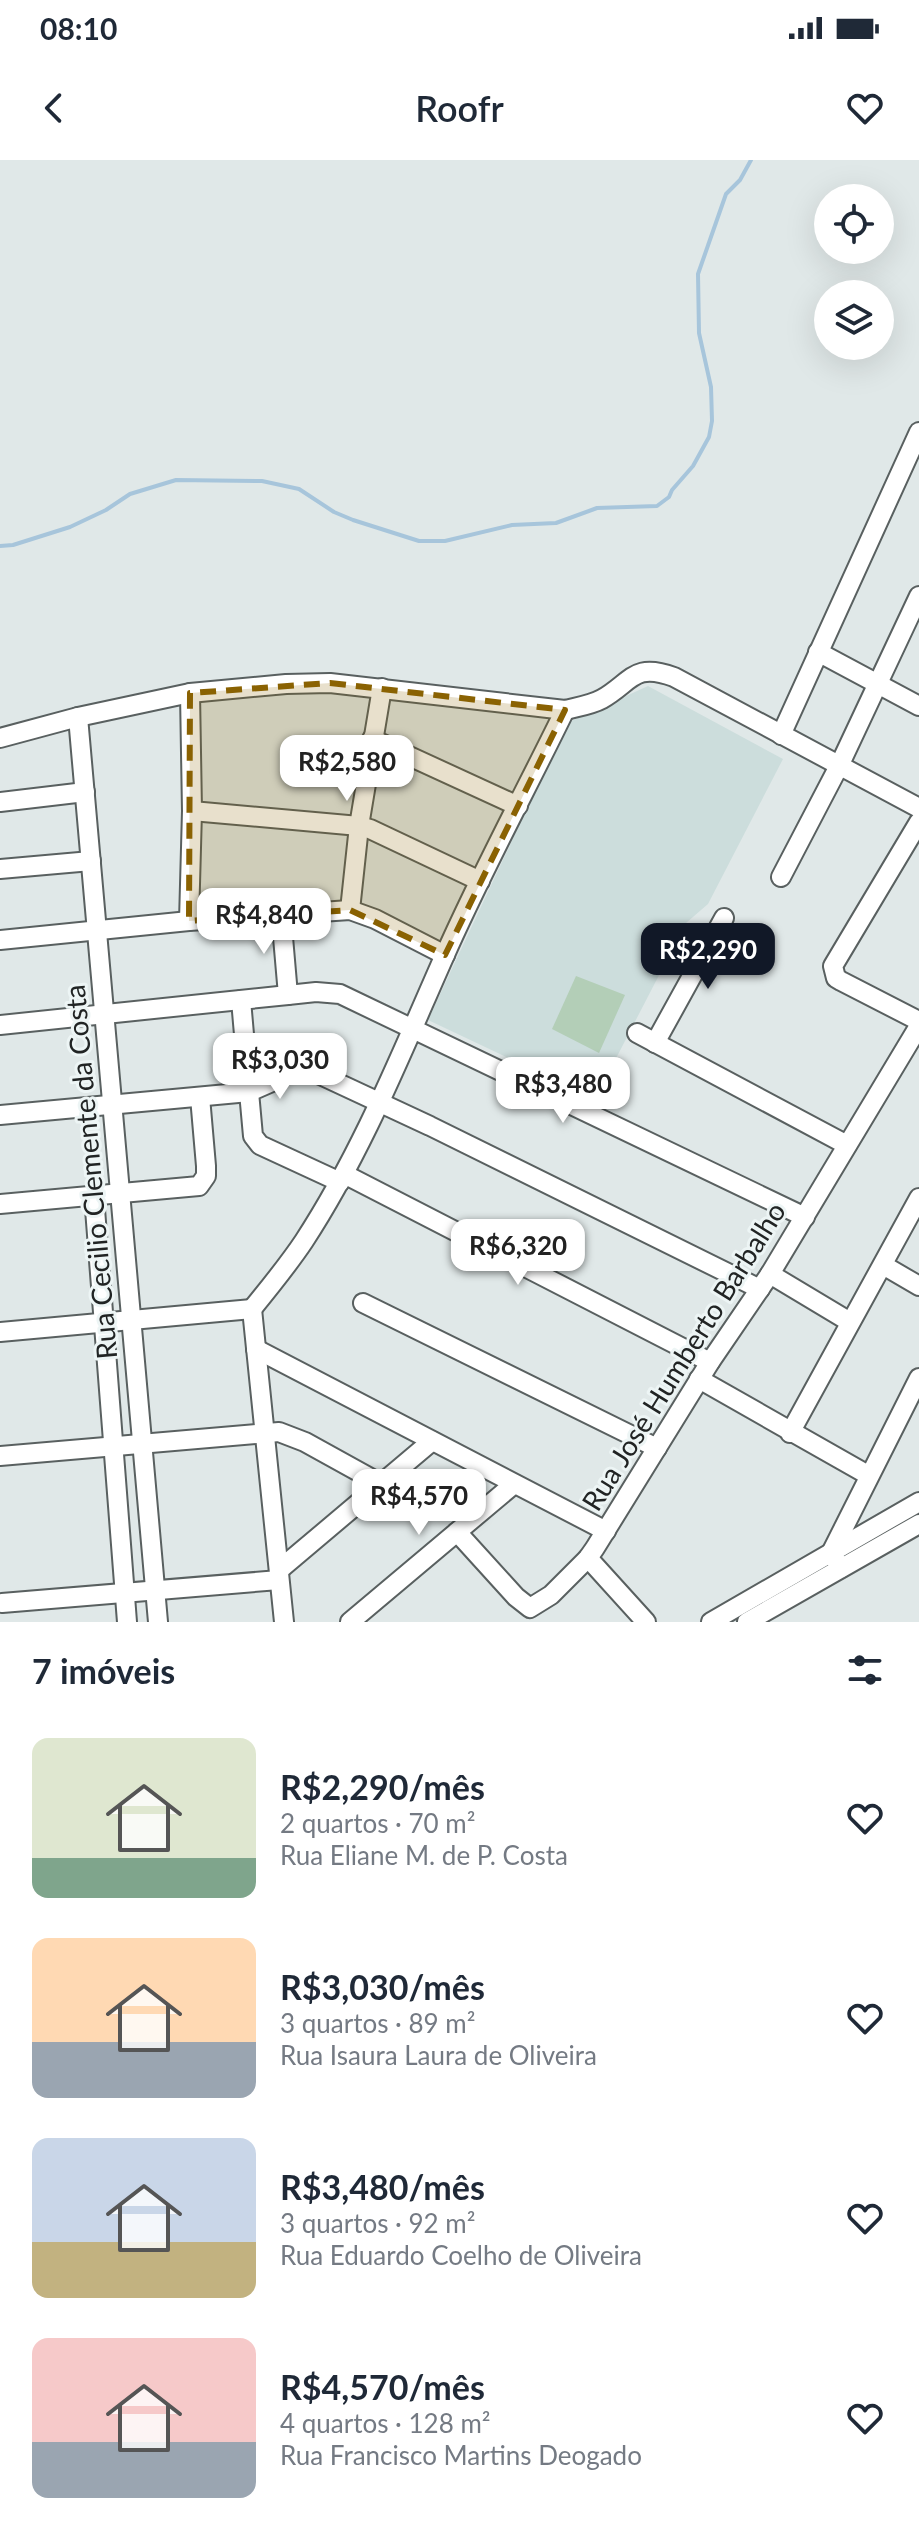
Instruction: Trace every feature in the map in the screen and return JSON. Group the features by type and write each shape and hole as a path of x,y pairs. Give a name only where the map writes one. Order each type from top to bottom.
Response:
{"street":[{"path":"781,735 919,432"},
{"path":"781,877 840,764 919,596"},
{"path":"818,652 919,706"},
{"path":"0,738 78,717 190,693 286,684 330,683 565,710 596,702 628,678 653,672 674,677 919,808"},
{"path":"350,910 359,826 382,688"},
{"path":"189,921 192,811 190,693"},
{"path":"284,1622 252,1309 303,1242 342,1178 381,1103 480,881 565,710"},
{"name":"Rua Cecilio Clemente da Costa","path":"78,717 158,1622"},
{"path":"372,739 518,806"},
{"path":"0,802 85,792"},
{"path":"192,811 359,826 480,881"},
{"path":"919,822 833,966 836,978 919,1023"},
{"path":"0,869 91,861"},
{"path":"0,940 189,921 350,910 375,919 445,955"},
{"path":"281,914 288,995"},
{"path":"655,1043 724,918"},
{"path":"0,1025 316,992 340,994 805,1217"},
{"path":"241,1000 253,1136 260,1145 342,1178 710,1362"},
{"name":"Rua José Humberto Barbalho","path":"457,1532 516,1597 530,1608 551,1595 588,1558 699,1379 765,1282 919,1023"},
{"path":"637,1033 847,1145"},
{"path":"0,1115 249,1092 276,1079 289,1065 297,1064 850,1322"},
{"path":"0,1204 192,1187 203,1182 206,1166 200,1097"},
{"name":"Rua Cecilio Clemente da Costa","path":"94,1196 127,1622"},
{"path":"790,1433 919,1198"},
{"path":"883,1265 919,1286"},
{"path":"363,1303 657,1448"},
{"path":"0,1332 252,1309"},
{"path":"256,1349 606,1531"},
{"path":"836,1560 868,1475 919,1378"},
{"path":"699,1379 868,1475"},
{"path":"0,1456 279,1432 296,1437 381,1484"},
{"path":"2,1603 155,1591 279,1575 432,1441"},
{"path":"350,1622 514,1484"},
{"path":"747,1622 919,1502"},
{"path":"711,1622 836,1560 919,1524"},
{"path":"588,1558 646,1622"}],"highlighted area":[{"path":"330,683 565,710 445,955 350,910 189,921 190,693"}],"shaded area":[{"path":"648,686 783,759 708,904 686,923 595,1099 428,1020 567,723"}],"green space":[{"path":"576,976 625,995 599,1053 552,1029"}],"waterway":[{"path":"0,546 13,545 70,527 106,510 130,494 176,480 262,481 299,489 334,512 419,541 445,541 512,525 556,523 597,508 657,506 669,497 693,466 709,437 711,387 699,333 698,274 726,194 740,180 751,160"}]}
